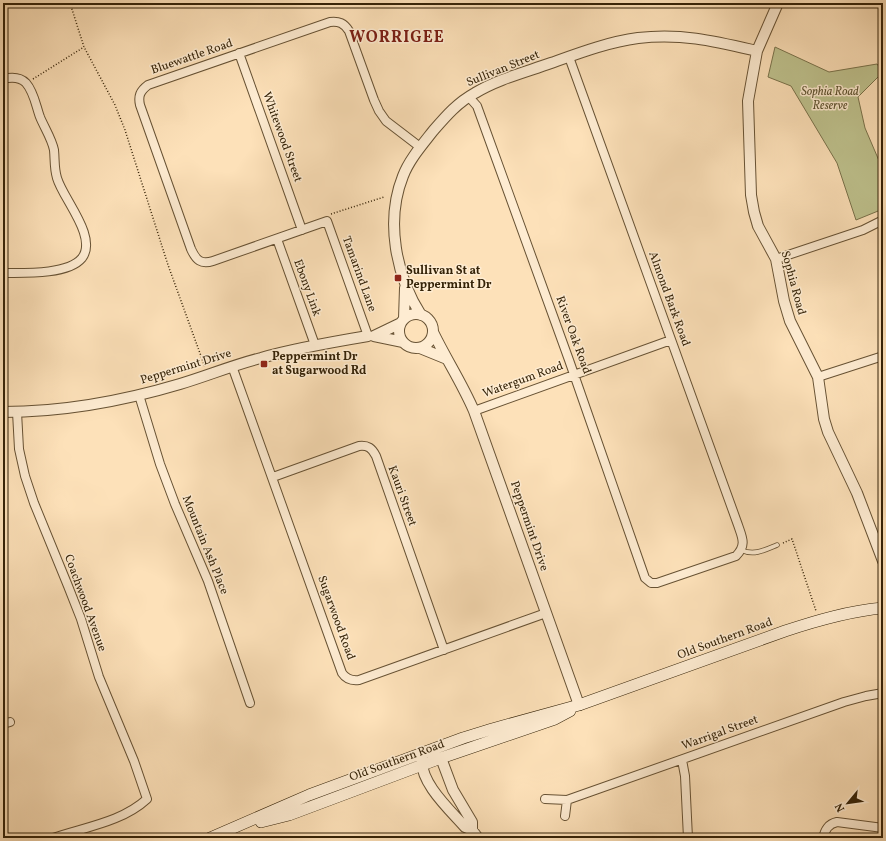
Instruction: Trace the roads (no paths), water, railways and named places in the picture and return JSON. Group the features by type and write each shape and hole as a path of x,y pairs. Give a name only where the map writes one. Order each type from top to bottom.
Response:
{"main road":[{"name":"Old Southern Road","path":"210,838 309,795 492,729 579,705 819,620 850,612 883,608"},
{"name":"Old Southern Road","path":"221,834 289,815 441,758 555,720 579,705"}],"street":[{"name":"Sophia Road","path":"778,3 757,51 748,101 751,195 754,212 758,226 776,259 784,301 790,321 818,376 824,420 828,432 857,493 883,561"},
{"name":"Bluewattle Road","path":"326,221 206,263 196,259 140,105 140,94 143,89 148,85 330,22 341,22 349,31 379,111 386,121 420,147"},
{"name":"Sullivan Street","path":"421,315 412,301 405,284 396,242 394,225 395,209 403,175 420,147 449,111 468,97 486,87 569,57 606,45 636,38 687,37 757,51"},
{"name":"Whitewood Street","path":"239,53 302,230"},
{"name":"Almond Bark Road","path":"569,57 738,524 743,540 741,550"},
{"path":"3,79 16,78 26,84 32,92 52,145 57,179 82,228 86,237 87,245 82,258 76,264 45,272 3,273"},
{"name":"River Oak Road","path":"468,97 477,106 645,578 650,583 657,583 736,556 741,550"},
{"path":"776,259 855,233 883,220"},
{"name":"Tamarind Lane","path":"326,221 371,336"},
{"name":"Ebony Link","path":"276,239 315,345"},
{"name":"Sullivan Street","path":"402,321 405,284"},
{"path":"420,348 429,342 433,332 430,321 421,315 412,314 402,321 399,333 403,342 411,347 420,348 447,359"},
{"name":"Peppermint Drive","path":"3,412 59,409 139,395 182,384 232,366 268,356 315,345 371,336 402,321"},
{"name":"Peppermint Drive","path":"433,332 447,359 456,372 474,411 579,705"},
{"name":"Peppermint Drive","path":"371,336 403,342"},
{"name":"Watergum Road","path":"474,411 671,340"},
{"path":"818,376 883,356"},
{"name":"Sugarwood Road","path":"232,366 345,677 353,681 359,680 546,614"},
{"name":"Mountain Ash Place","path":"139,395 160,464 175,504 208,581 250,703"},
{"name":"Coachwood Avenue","path":"17,412 19,449 25,476 34,503 81,619 99,677 134,761 147,799 137,807 119,816 53,838"},
{"name":"Kauri Street","path":"273,477 359,446 370,447 376,456 444,650"},
{"name":"Warrigal Street","path":"545,799 567,800 844,702 883,693"},
{"path":"422,753 441,758 453,790 472,822 475,836 442,801 428,782 421,766 422,753"},
{"path":"682,760 685,776 688,838"},
{"path":"565,816 567,800"},
{"path":"823,838 830,824 837,822 883,828"}],"lane":[{"path":"741,550 748,554 777,545"}],"place":[{"name":"Sullivan St at Peppermint Dr","path":"398,278"},
{"name":"Peppermint Dr at Sugarwood Rd","path":"264,364"}],"district":[{"name":"WORRIGEE","path":"397,38"}],"park label":[{"name":"Sophia Road Reserve","path":"830,99"}]}
